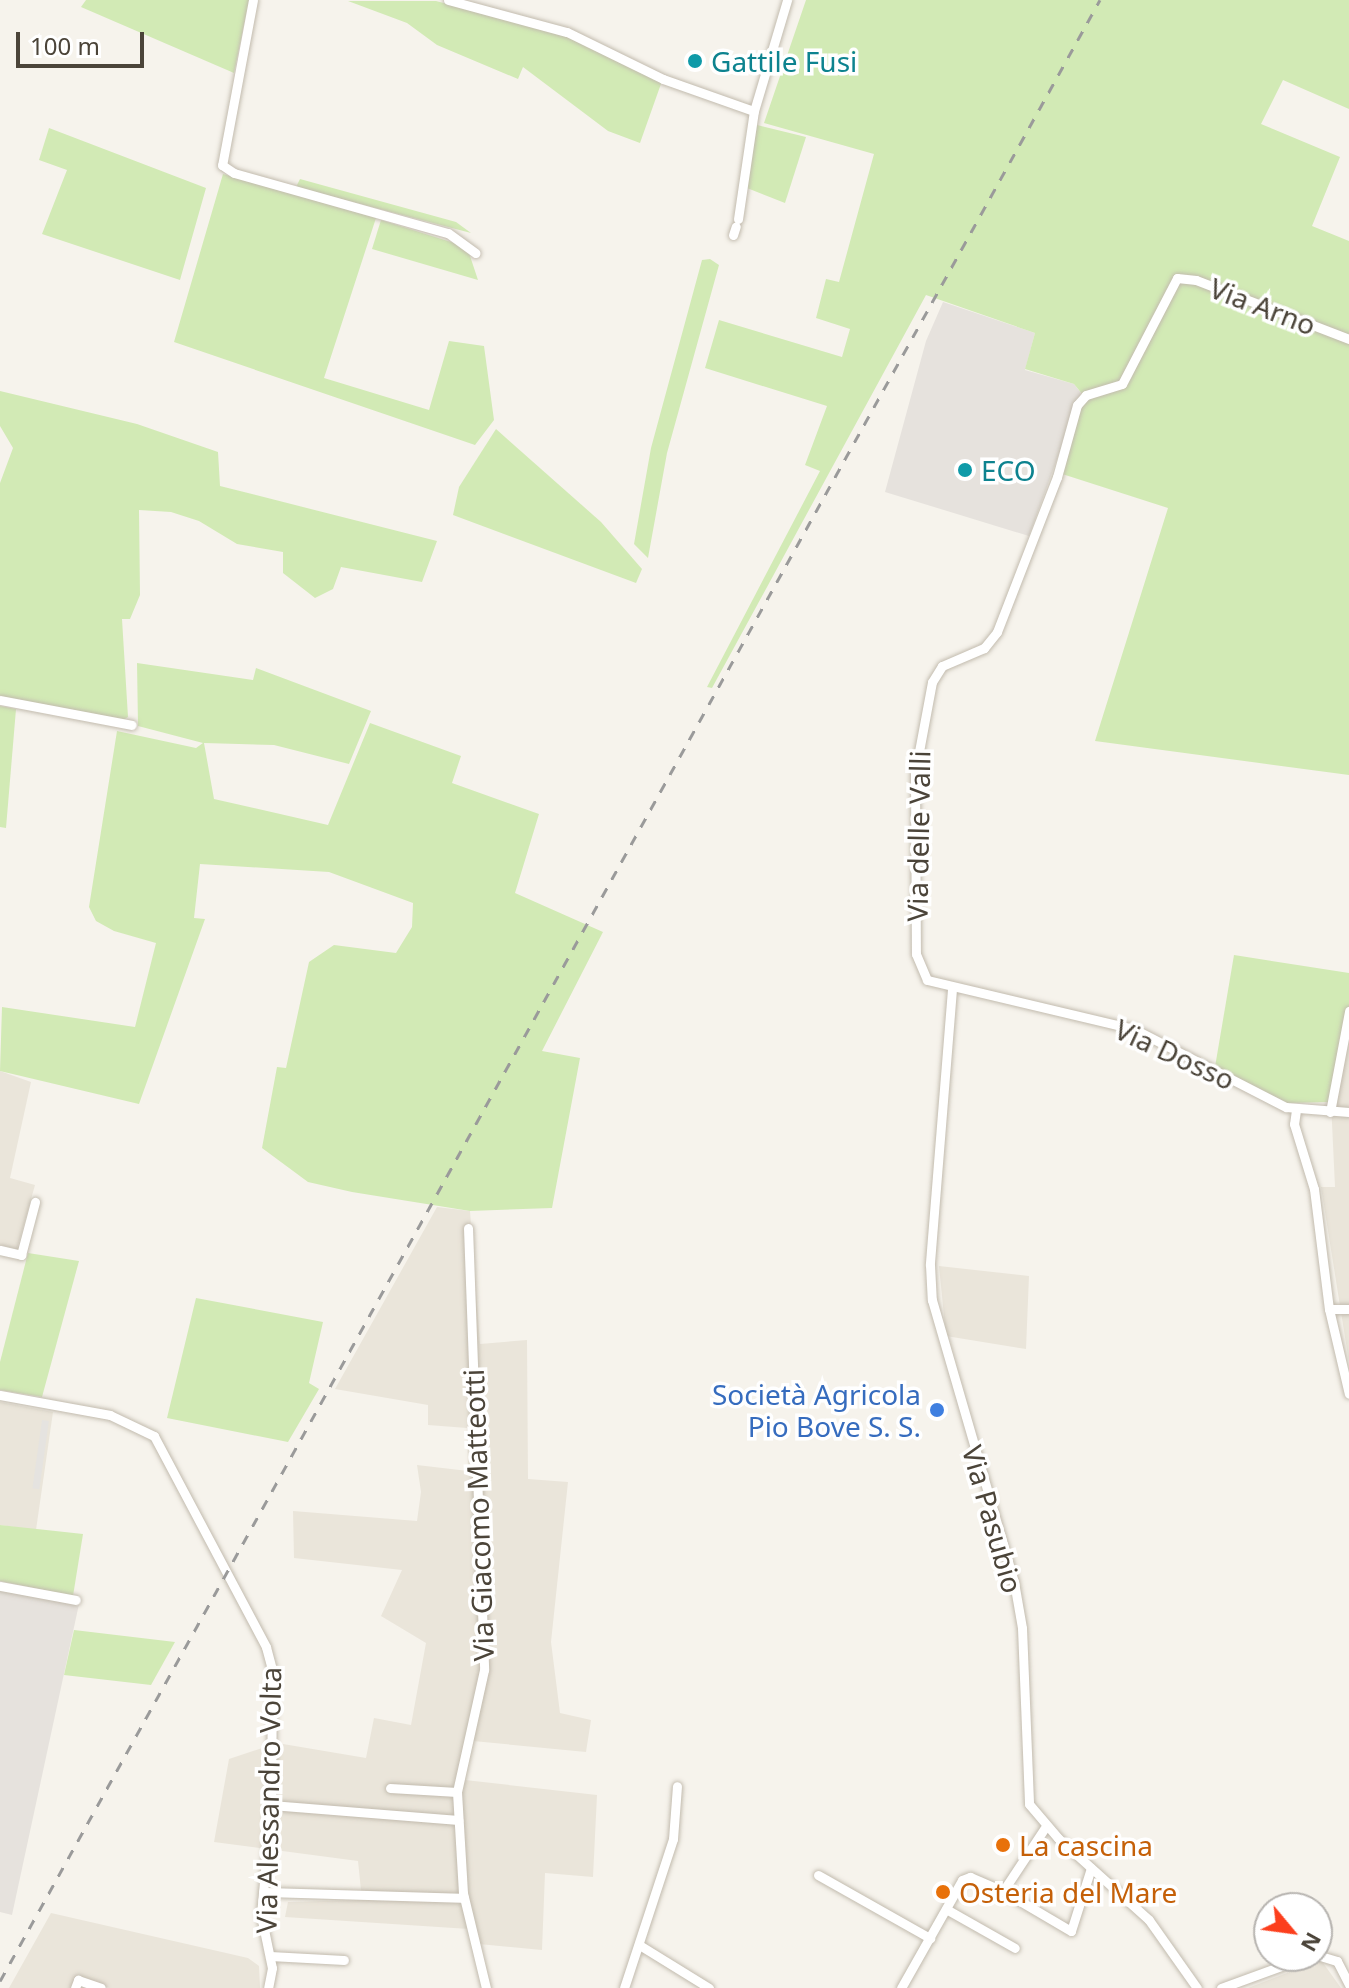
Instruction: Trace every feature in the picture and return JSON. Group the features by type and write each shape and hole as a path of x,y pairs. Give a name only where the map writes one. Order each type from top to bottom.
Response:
{"street":[{"path":"253,0 222,165 234,173 448,233 476,253"},
{"path":"448,0 567,32 663,79 754,111"},
{"path":"736,224 754,111 787,0"},
{"name":"Via Arno","path":"1177,278 1196,280 1349,339"},
{"name":"Via delle Valli","path":"952,989 927,980 916,954 915,773 932,682 942,666 991,642 1057,477 1077,405 1086,395 1122,384 1177,278"},
{"path":"0,700 132,725"},
{"name":"Via Dosso","path":"952,989 1134,1029 1296,1110 1349,1112"},
{"name":"Via Pasubio","path":"952,989 930,1265 932,1300 1014,1582 1022,1628 1025,1775 1029,1804 1046,1826 1171,1945 1197,1988"},
{"path":"1330,1112 1349,1011"},
{"path":"1296,1110 1294,1124 1314,1189 1329,1309 1349,1394"},
{"path":"0,1250 21,1255 35,1202"},
{"name":"Via Giacomo Matteotti","path":"468,1228 484,1670 457,1792 464,1898 486,1988"},
{"path":"1329,1309 1349,1309"},
{"name":"Via Alessandro Volta","path":"0,1395 110,1415 154,1436 271,1657 271,1805 262,1929 270,1956 268,1988"},
{"path":"0,1586 76,1600"},
{"path":"624,1988 641,1946 673,1839 677,1786"},
{"path":"390,1788 457,1792"},
{"path":"271,1805 458,1820"},
{"path":"1003,1891 1046,1826"},
{"path":"901,1988 962,1880 970,1877 1003,1891 1071,1931 1091,1868"},
{"path":"818,1875 930,1938"},
{"path":"263,1892 464,1898"},
{"path":"946,1909 1015,1948"},
{"path":"641,1946 709,1988"},
{"path":"270,1956 344,1960"},
{"path":"1333,1960 1337,1961 1349,1985"},
{"path":"1221,1988 1265,1972"},
{"path":"75,1988 78,1980 101,1988"}],"shaded area":[{"path":"943,302 1035,333 1025,370 1074,384 1081,393 1029,536 885,492 926,341"},
{"path":"1349,1026 1349,1362 1321,1187 1335,1187 1331,1102"},
{"path":"0,1071 31,1082 10,1178 35,1185 17,1249 0,1245"},
{"path":"437,1207 470,1211 480,1344 527,1340 528,1479 568,1482 551,1642 560,1713 591,1720 586,1752 473,1741 465,1780 597,1795 593,1877 545,1873 542,1950 479,1944 469,1929 285,1917 288,1902 362,1900 358,1861 214,1842 229,1759 277,1743 366,1758 374,1718 411,1725 426,1643 381,1616 402,1570 294,1558 293,1511 417,1521 421,1492 417,1465 468,1471 467,1428 428,1425 428,1405 335,1389"},
{"path":"939,1266 1029,1276 1026,1349 946,1336"},
{"path":"0,1402 53,1412 36,1530 0,1525"},
{"path":"42,1420 49,1421 39,1489 32,1488"},
{"path":"0,1589 79,1604 12,1915 0,1912"},
{"path":"51,1913 248,1958 259,1966 260,1988 109,1988 77,1975 71,1988 9,1988"},
{"path":"1290,1972 1330,1972 1341,1988 1248,1988"}],"green space":[{"path":"86,0 249,0 234,73 81,7"},
{"path":"806,0 1349,0 1349,109 1283,80 1261,124 1340,157 1312,226 1349,241 1349,775 1095,741 1168,508 1056,472 1083,395 1074,384 1025,369 1035,333 926,295 712,688 707,687 820,471 805,465 827,406 705,368 719,320 842,357 850,329 816,318 826,279 839,282 874,154 764,123"},
{"path":"348,1 436,1 568,36 662,81 640,143 608,131 523,67 518,79 437,45 407,23"},
{"path":"757,125 806,137 785,203 747,188"},
{"path":"49,128 206,188 180,280 42,234 67,170 39,160"},
{"path":"223,174 376,218 324,378 429,410 449,341 484,346 494,420 475,445 174,342"},
{"path":"300,179 456,222 471,233 296,187"},
{"path":"381,220 467,247 478,280 372,249"},
{"path":"710,259 719,265 667,453 648,558 634,544 651,448 702,260"},
{"path":"0,391 137,424 218,452 220,486 437,541 422,582 341,567 333,589 315,598 283,573 283,552 237,544 199,521 171,512 139,510 140,595 130,619 122,619 128,717 122,721 0,701 0,483 13,448 0,426"},
{"path":"496,429 601,522 642,569 636,583 453,515 459,487"},
{"path":"137,663 253,680 256,668 371,711 349,764 274,745 204,743 214,799 328,825 370,723 461,756 452,783 539,814 515,893 603,932 542,1051 580,1058 552,1208 470,1211 352,1192 308,1182 262,1148 277,1067 286,1068 309,962 334,945 396,953 412,927 413,903 329,872 200,864 194,918 205,919 139,1104 0,1071 2,1007 135,1027 156,943 114,931 96,921 89,907 117,731 196,748 203,743 138,726"},
{"path":"0,706 16,709 6,828 0,827"},
{"path":"1234,955 1349,973 1349,1027 1331,1102 1287,1103 1215,1067"},
{"path":"28,1253 79,1261 42,1397 0,1390 0,1362"},
{"path":"196,1298 323,1322 309,1383 319,1389 288,1442 167,1418"},
{"path":"0,1525 83,1534 73,1596 0,1581"},
{"path":"74,1630 175,1642 151,1685 64,1675"}],"railway":[{"path":"0,1981 1100,0"}],"place":[{"name":"Gattile Fusi","path":"695,61"},
{"name":"ECO","path":"965,470"},
{"name":"Società Agricola Pio Bove S. S.","path":"937,1410"},
{"name":"La cascina","path":"1003,1845"},
{"name":"Osteria del Mare","path":"943,1892"}]}
